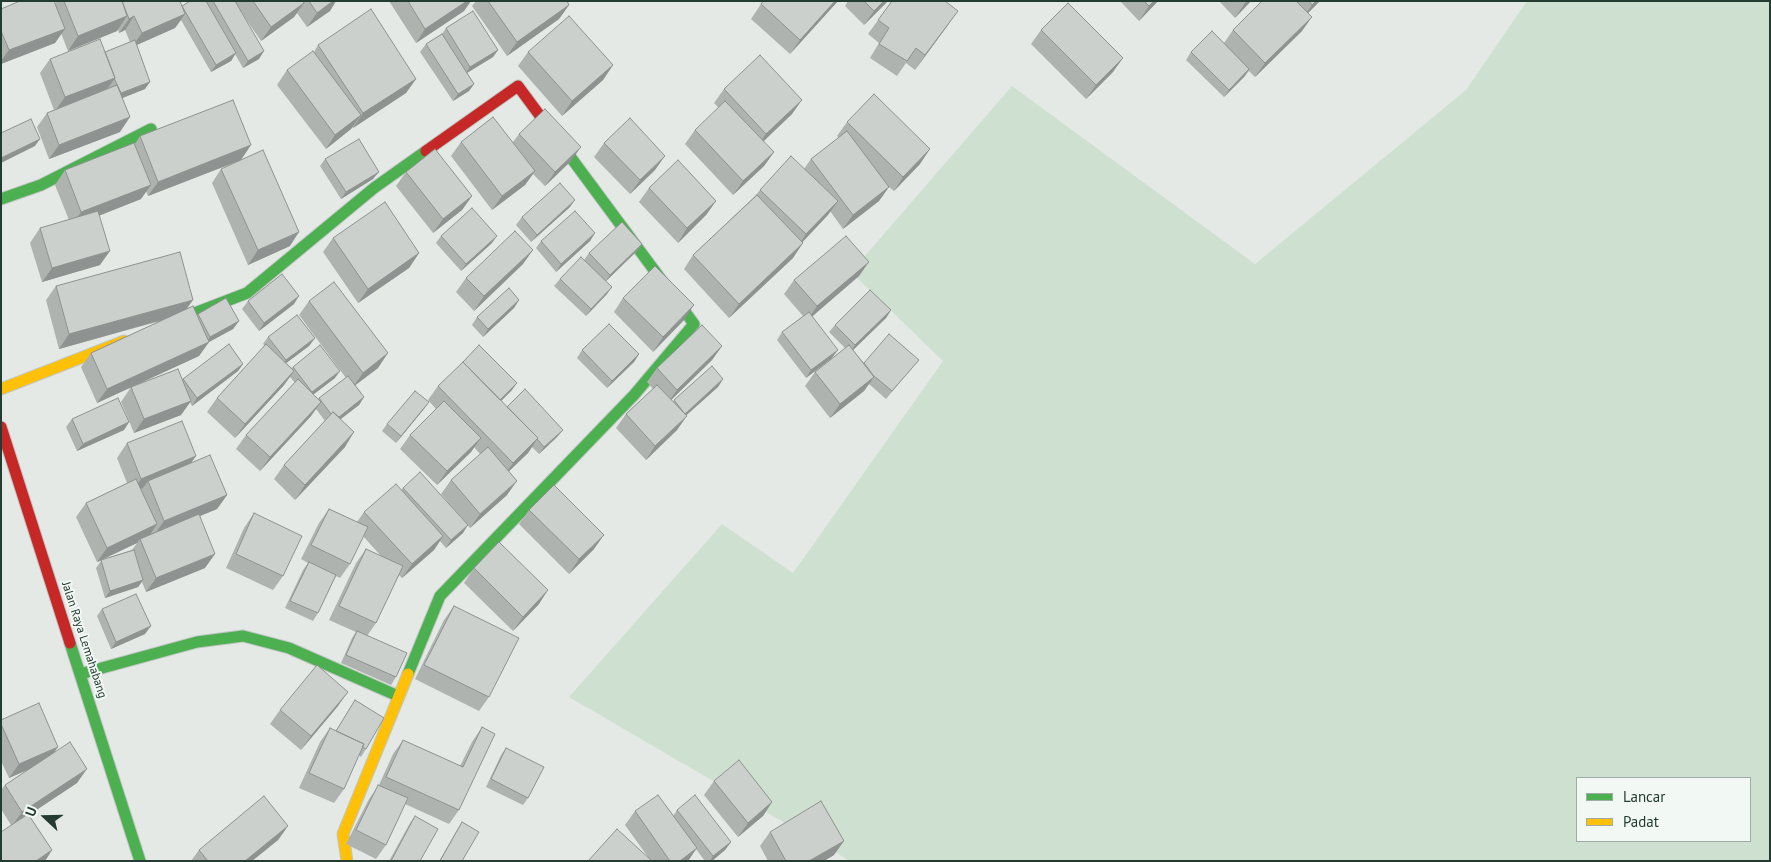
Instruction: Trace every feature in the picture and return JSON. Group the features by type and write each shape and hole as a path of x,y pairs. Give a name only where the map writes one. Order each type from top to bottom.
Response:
{"street":[{"path":"1,389 247,292 374,188 518,86 694,324 634,395 440,596 343,834 347,861"},
{"path":"1,199 41,185 151,129"},
{"name":"Jalan Raya Lemahabang","path":"1,427 140,861"},
{"path":"80,674 197,642 243,636 289,648 398,696"}],"green space":[{"path":"1527,1 1770,1 1770,861 850,861 569,697 722,524 793,573 943,361 851,272 1012,86 1255,264 1466,90"}],"building":[{"path":"20,1 54,1 65,29 9,50 1,31 1,9"},
{"path":"64,1 122,1 127,16 78,36"},
{"path":"122,1 180,1 185,14 142,33 134,16 129,19"},
{"path":"190,1 206,1 236,53 216,65 182,6"},
{"path":"213,1 235,1 264,51 248,61"},
{"path":"253,1 303,1 304,3 271,27"},
{"path":"309,1 333,1 317,13"},
{"path":"408,1 467,1 425,29"},
{"path":"488,1 567,1 569,5 517,42"},
{"path":"763,1 835,1 800,40 761,4"},
{"path":"864,1 884,1 874,11"},
{"path":"892,1 945,1 958,11 925,55 916,48 907,61 879,44 889,28 878,20"},
{"path":"1144,1 1154,1 1149,6"},
{"path":"1262,1 1296,1 1312,17 1265,63 1233,30"},
{"path":"1068,3 1123,58 1096,85 1041,30"},
{"path":"371,9 416,79 363,113 318,45"},
{"path":"473,11 498,50 470,67 446,28"},
{"path":"569,16 613,65 572,101 528,52"},
{"path":"1212,31 1249,69 1229,90 1191,52"},
{"path":"442,34 474,84 458,94 426,44"},
{"path":"100,39 115,78 65,97 50,59"},
{"path":"135,40 150,82 121,93 105,52"},
{"path":"313,51 361,115 335,135 287,70"},
{"path":"760,55 802,100 766,134 724,89"},
{"path":"117,85 130,117 59,145 47,113"},
{"path":"874,94 930,149 903,177 847,122"},
{"path":"233,100 251,145 158,182 140,136"},
{"path":"725,101 774,152 743,181 695,130"},
{"path":"545,109 581,147 555,172 519,134"},
{"path":"493,117 535,171 502,196 461,142"},
{"path":"630,118 665,156 640,180 604,143"},
{"path":"31,119 40,139 1,158 1,133"},
{"path":"847,131 889,187 853,215 811,159"},
{"path":"359,139 379,172 346,192 325,159"},
{"path":"134,143 151,185 81,212 65,170"},
{"path":"435,149 472,196 443,219 406,172"},
{"path":"263,150 299,232 258,250 221,169"},
{"path":"791,156 838,201 806,234 760,190"},
{"path":"678,160 716,201 687,228 649,188"},
{"path":"560,183 575,200 537,235 522,217"},
{"path":"757,195 803,243 739,304 693,255"},
{"path":"385,202 419,253 368,289 333,238"},
{"path":"472,208 497,236 466,264 441,236"},
{"path":"98,211 110,251 52,268 40,228"},
{"path":"575,211 595,233 561,264 541,241"},
{"path":"622,222 642,244 610,275 589,253"},
{"path":"515,231 533,250 484,296 466,278"},
{"path":"846,236 869,262 817,306 794,280"},
{"path":"180,252 193,300 69,334 56,286"},
{"path":"581,257 612,287 591,309 560,279"},
{"path":"655,266 694,305 663,337 623,298"},
{"path":"282,274 299,296 264,323 248,301"},
{"path":"334,282 388,353 363,373 309,301"},
{"path":"509,288 519,300 488,329 477,317"},
{"path":"870,290 891,310 855,345 835,325"},
{"path":"226,298 239,321 210,337 198,314"},
{"path":"193,306 209,342 107,389 91,353"},
{"path":"809,312 838,350 811,370 782,332"},
{"path":"297,315 315,338 286,360 268,337"},
{"path":"609,324 639,354 612,381 582,350"},
{"path":"702,325 722,346 677,390 657,368"},
{"path":"889,334 919,360 892,391 873,375 864,363"},
{"path":"229,344 243,364 197,398 183,379"},
{"path":"266,344 294,371 245,424 217,398"},
{"path":"320,345 340,371 312,392 293,367"},
{"path":"479,345 517,383 500,400 463,362"},
{"path":"849,345 874,377 840,404 815,372"},
{"path":"463,362 538,438 513,463 438,386"},
{"path":"712,366 723,379 685,414 674,400"},
{"path":"178,369 191,401 144,419 131,387"},
{"path":"348,376 364,397 339,417 333,412 331,414 319,398"},
{"path":"298,379 321,402 270,457 246,435"},
{"path":"657,385 687,416 655,446 626,414"},
{"path":"525,389 563,430 544,447 538,438 507,407"},
{"path":"415,391 429,402 401,436 387,424"},
{"path":"118,398 129,422 83,444 72,419"},
{"path":"444,401 481,438 447,471 410,435"},
{"path":"333,412 354,432 305,485 284,465"},
{"path":"182,421 196,456 141,479 127,443"},
{"path":"488,447 517,481 480,514 451,480"},
{"path":"210,455 227,495 164,521 148,481"},
{"path":"420,472 468,525 451,540 403,488"},
{"path":"136,479 157,524 107,548 86,503"},
{"path":"396,484 443,536 412,564 364,512"},
{"path":"554,485 604,535 579,559 529,510"},
{"path":"329,509 368,527 350,564 311,545"},
{"path":"254,513 302,536 283,576 236,554"},
{"path":"199,514 215,554 156,578 140,539"},
{"path":"499,542 548,590 523,617 474,568"},
{"path":"366,549 403,566 376,623 339,606"},
{"path":"134,550 143,580 110,591 101,560"},
{"path":"309,562 336,575 318,613 290,601"},
{"path":"136,594 151,626 116,642 102,609"},
{"path":"454,606 519,638 489,697 424,665"},
{"path":"357,631 407,653 396,677 346,655"},
{"path":"317,665 348,692 311,736 280,710"},
{"path":"355,700 384,718 366,749 362,747 364,744 336,731"},
{"path":"39,703 58,747 19,764 1,724 1,720"},
{"path":"482,727 495,734 459,810 386,777 403,740 463,767"},
{"path":"330,728 364,744 344,789 309,773"},
{"path":"70,742 87,769 22,812 5,785"},
{"path":"506,748 544,767 528,798 491,779"},
{"path":"739,760 772,802 748,823 714,781"},
{"path":"378,785 408,798 386,845 356,830"},
{"path":"658,795 697,848 680,861 670,861 635,811"},
{"path":"695,795 731,842 713,856 677,810"},
{"path":"264,796 288,826 245,861 208,861 199,850"},
{"path":"821,801 844,841 809,861 786,861 770,832"},
{"path":"28,814 52,850 36,861 1,861 1,832"},
{"path":"415,816 438,829 420,861 391,861"},
{"path":"462,822 479,832 462,861 440,861"},
{"path":"617,829 652,861 588,861"}],"traffic: fast":[{"path":"1,199 41,185 151,129"},
{"path":"408,674 440,596 634,395 694,324 552,132"},
{"path":"161,326 247,293 374,188 426,151"},
{"path":"80,674 197,642 243,636 289,648 398,696"},
{"path":"70,643 140,861"}],"traffic: slow":[{"path":"1,389 124,341"},
{"path":"347,861 343,834 408,674"}],"traffic: jam":[{"path":"426,151 518,86 552,132"},
{"path":"1,427 70,643"}]}
